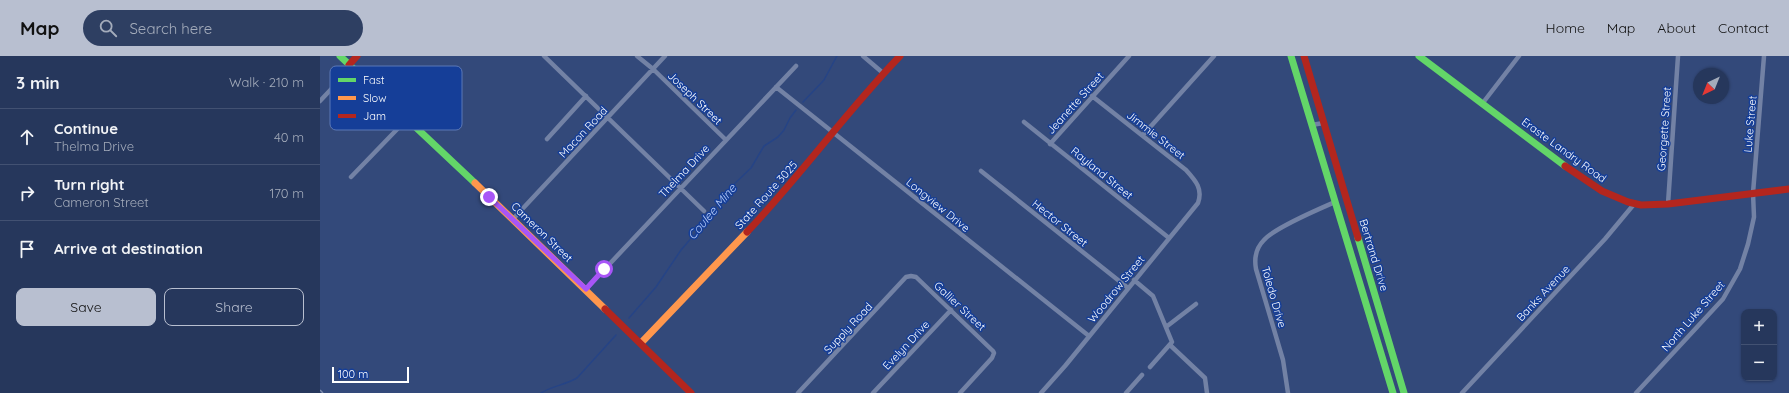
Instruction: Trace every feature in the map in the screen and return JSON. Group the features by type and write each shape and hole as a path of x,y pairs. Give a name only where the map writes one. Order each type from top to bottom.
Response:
{"main road":[{"name":"Cameron Street","path":"340,56 350,66"},
{"path":"350,66 357,56"},
{"name":"State Route 3025","path":"641,343 776,201 883,73 900,56"},
{"name":"Bertrand Drive","path":"1291,56 1393,393"},
{"name":"Bertrand Drive","path":"1304,56 1404,393"},
{"name":"Eraste Landry Road","path":"1419,56 1595,186 1612,196 1635,204 1668,204 1789,189"},
{"name":"Cameron Street","path":"419,130 586,289 691,393"}],"street":[{"path":"544,56 704,211"},
{"name":"Joseph Street","path":"637,56 653,69 726,140"},
{"name":"Macon Road","path":"513,219 665,56"},
{"path":"863,56 883,73"},
{"name":"Jeanette Street","path":"1050,144 1129,56"},
{"path":"1143,136 1214,56"},
{"path":"1482,104 1519,56"},
{"name":"Georgette Street","path":"1668,204 1678,56"},
{"name":"Luke Street","path":"1753,194 1764,56"},
{"name":"Thelma Drive","path":"586,289 796,66"},
{"name":"Longview Drive","path":"776,87 1090,336"},
{"path":"320,101 330,89"},
{"path":"547,139 586,96"},
{"name":"Jimmie Street","path":"1092,96 1186,170 1197,183 1201,193"},
{"name":"Rayland Street","path":"1024,122 1169,238"},
{"path":"1312,125 1323,123"},
{"path":"351,176 395,130"},
{"name":"Hector Street","path":"981,171 1128,288"},
{"name":"Woodrow Street","path":"1040,393 1066,366 1134,280 1198,203 1201,193"},
{"name":"North Luke Street","path":"1636,393 1698,327 1730,290 1740,269 1748,244 1754,217 1753,194"},
{"name":"Toledo Drive","path":"1288,393 1283,360 1256,269 1255,263 1257,252 1264,240 1274,232 1335,202"},
{"name":"Banks Avenue","path":"1462,393 1605,239 1635,204"},
{"name":"Gallier Street","path":"911,276 916,277 992,348 994,353 992,358 960,393"},
{"name":"Supply Road","path":"798,393 906,277 911,276"},
{"path":"1134,280 1153,296 1172,342 1150,367"},
{"path":"1166,327 1196,304"},
{"name":"Evelyn Drive","path":"873,393 951,310"},
{"path":"1170,345 1205,378 1207,393"},
{"path":"1126,393 1142,376"}],"waterway":[{"name":"Coulee Mine","path":"803,102 824,80 837,56"},
{"name":"Coulee Mine","path":"629,318 656,287 681,250 706,221 728,190 751,168 764,146 778,137 784,130 796,110"},
{"name":"Coulee Mine","path":"541,393 577,378 616,335"}],"railway":[{"path":"320,390 323,393"}],"traffic: fast":[{"path":"340,56 351,66"},
{"path":"1291,56 1393,393"},
{"path":"1419,56 1565,166"},
{"path":"419,130 475,183"},
{"path":"1358,238 1404,393"}],"traffic: slow":[{"path":"475,183 605,309"},
{"path":"641,343 747,232"}],"traffic: jam":[{"path":"349,65 357,56"},
{"path":"747,232 880,77 900,56"},
{"path":"1304,56 1358,238"},
{"path":"1565,166 1602,191 1628,202 1641,205 1668,204 1789,189"},
{"path":"605,309 691,393"}],"route":[{"path":"489,197 586,289 604,269"}]}
